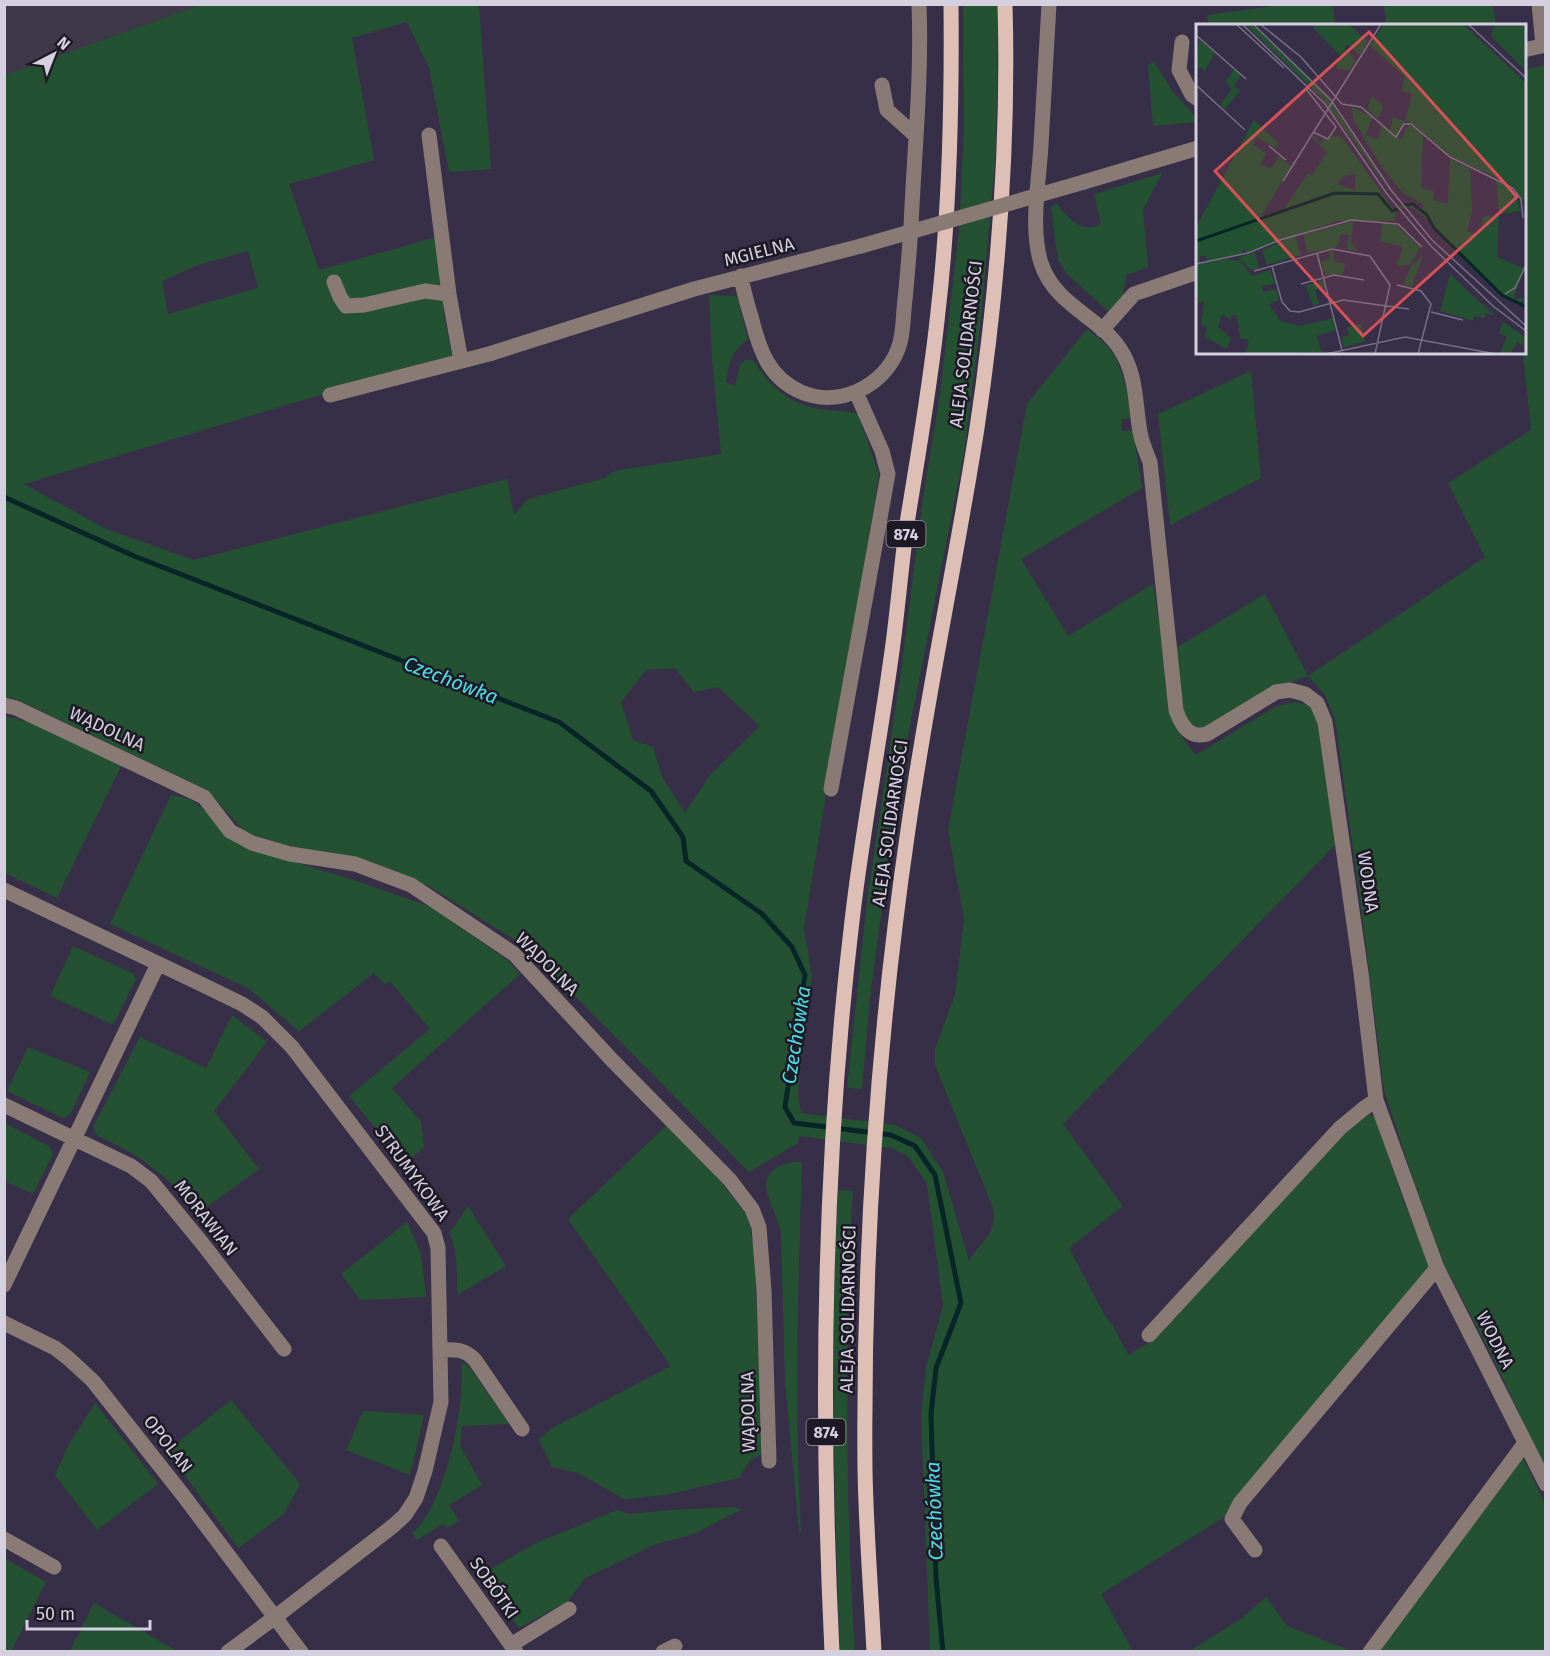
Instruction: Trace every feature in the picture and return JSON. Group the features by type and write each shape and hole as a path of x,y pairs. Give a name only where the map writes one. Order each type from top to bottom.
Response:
{"main road":[{"name":"ALEJA SOLIDARNOŚCI","path":"832,1652 828,1575 825,1383 829,1212 837,1062 861,851 891,660 939,310 949,182 951,4"},
{"name":"ALEJA SOLIDARNOŚCI","path":"873,1652 866,1471 866,1340 870,1212 880,1074 887,992 908,830 983,386 1002,183 1006,54 1005,4"}],"street":[{"path":"741,276 760,351 768,367 782,381 807,394 839,397 856,392 883,374 891,363 899,348 909,264 916,136 919,4"},
{"path":"1049,4 1037,247 1047,277 1055,289 1102,330 1134,294 1196,272"},
{"path":"1526,50 1544,45 1539,4"},
{"path":"1182,42 1179,70 1196,98"},
{"path":"882,85 887,110 916,136"},
{"path":"429,135 449,294 461,361"},
{"name":"MGIELNA","path":"330,395 461,361 741,276 861,246 1196,148"},
{"path":"334,282 346,306 364,305 425,291 449,294"},
{"name":"WODNA","path":"1102,330 1120,349 1132,375 1140,432 1150,462 1176,710 1179,720 1189,734 1198,736 1206,734 1276,692 1290,690 1305,694 1317,703 1325,722 1361,973 1376,1100 1437,1268 1545,1484"},
{"path":"831,789 888,474 882,451 856,392"},
{"name":"WĄDOLNA","path":"4,705 16,708 204,797 230,831 252,843 290,854 355,864 411,885 514,954 610,1059 729,1180 752,1209 759,1227 764,1290 769,1461"},
{"name":"STRUMYKOWA","path":"4,890 242,1004 279,1032 434,1233 438,1248 441,1402 425,1471 413,1504 393,1526 228,1652"},
{"path":"4,1285 158,964"},
{"path":"1149,1335 1340,1128 1376,1100"},
{"name":"MORAWIAN","path":"4,1105 131,1166 151,1181 284,1349"},
{"path":"1255,1550 1232,1519 1239,1503 1437,1268"},
{"name":"OPOLAN","path":"4,1323 55,1348 93,1381 183,1495 301,1652"},
{"path":"441,1350 459,1350 468,1353 522,1429"},
{"path":"1370,1652 1525,1443"},
{"path":"4,1539 54,1567"},
{"name":"SOBÓTKI","path":"441,1546 513,1648"},
{"path":"513,1648 569,1610"}],"shaded area":[{"path":"5,5 200,5 5,75"}],"green space":[{"path":"200,5 479,5 491,169 449,172 429,68 407,22 352,38 374,160 289,184 319,270 437,237 444,314 452,357 24,484 106,529 194,560 507,479 514,515 528,499 605,478 614,471 721,454 712,359 709,295 737,296 748,339 732,358 726,382 735,386 740,365 745,360 753,360 773,386 798,403 809,407 858,414 879,475 804,928 812,976 798,1093 801,1113 895,1125 921,1138 943,1172 969,1261 991,1231 994,1217 993,1208 935,1065 935,1049 955,995 964,919 948,830 1027,404 1087,329 1109,348 1118,364 1126,390 1131,417 1121,420 1122,431 1133,431 1142,488 1021,559 1068,636 1153,584 1175,723 1185,742 1196,755 1275,707 1297,702 1308,705 1320,722 1335,845 1063,1124 1123,1206 1069,1248 1128,1355 1154,1340 1340,1138 1368,1114 1375,1118 1405,1205 1430,1266 1226,1516 1101,1594 1133,1651 930,1651 921,1415 926,1367 943,1306 927,1184 908,1156 891,1148 799,1136 798,1143 749,1172 529,949 429,886 247,834 207,790 18,700 5,697 5,75","holes":["248,251 258,288 168,314 162,281 198,265","675,668 694,692 718,687 760,726 710,775 685,813 662,777 653,747 633,740 621,702 646,670"]},
{"path":"963,5 998,5 996,148 980,328 964,453 900,776 870,997 862,1089 847,1088 867,901 902,664 923,498 940,394 959,231 964,130"},
{"path":"1282,5 1333,5 1335,24 1209,24 1207,15"},
{"path":"1384,5 1493,5 1496,24 1386,24"},
{"path":"1154,62 1173,92 1196,117 1196,122 1153,126 1148,64"},
{"path":"1545,65 1545,1468 1492,1356 1444,1264 1384,1090 1335,719 1324,693 1308,676 1485,557 1448,483 1531,430 1523,354 1526,354 1526,70"},
{"path":"1162,173 1143,210 1148,267 1126,275 1123,296 1111,314 1068,275 1058,260 1051,207 1057,204 1076,223 1094,227 1101,224 1094,194"},
{"path":"1251,371 1261,478 1170,525 1158,414"},
{"path":"1265,594 1308,676 1290,682 1212,731 1190,726 1184,720 1176,648"},
{"path":"4,716 32,723 122,764 57,898 5,873"},
{"path":"171,795 190,799 254,850 357,881 431,907 507,960 520,974 392,1088 421,1122 424,1147 405,1164 349,1096 430,1029 390,981 385,985 374,973 299,1031 248,988 110,924"},
{"path":"73,946 132,973 136,979 113,1025 50,996"},
{"path":"232,1015 267,1042 214,1111 259,1169 197,1214 165,1178 140,1159 98,1136 94,1125 140,1037 206,1068"},
{"path":"28,1047 90,1072 71,1113 63,1118 7,1091"},
{"path":"4,1123 49,1146 53,1154 33,1194 5,1181"},
{"path":"667,1125 721,1182 749,1218 755,1260 762,1452 750,1460 739,1478 665,1495 624,1499 578,1473 552,1467 539,1440 552,1428 671,1366 568,1219"},
{"path":"793,1162 802,1162 797,1393 801,1531 799,1531 785,1381 781,1233 767,1190 770,1174 778,1167"},
{"path":"838,1190 853,1191 849,1260 847,1409 849,1530 855,1652 840,1651 834,1363"},
{"path":"468,1206 506,1266 457,1295 455,1254 449,1232"},
{"path":"407,1222 421,1254 426,1297 360,1300 341,1274"},
{"path":"461,1363 468,1365 509,1424 462,1426 460,1446 482,1485 449,1505 459,1521 447,1528 443,1524 417,1540 412,1533 424,1520 434,1502 451,1454 460,1403"},
{"path":"231,1400 300,1484 284,1514 238,1548 167,1451"},
{"path":"95,1403 158,1484 97,1530 55,1475 69,1444"},
{"path":"363,1411 424,1415 410,1475 346,1450"},
{"path":"1523,1458 1545,1504 1545,1651 1376,1652"},
{"path":"734,1507 742,1509 696,1533 654,1545 585,1578 568,1601 519,1628 480,1575 536,1543 617,1510 628,1514"},
{"path":"4,1558 46,1582 11,1651 5,1651"},
{"path":"1266,1597 1287,1626 1352,1651 1190,1651 1242,1618"},
{"path":"94,1603 177,1651 70,1651"}],"waterway":[{"name":"Czechówka","path":"4,497 134,556 559,722 651,791 683,837 686,861 761,913 792,947 805,975 785,1107 794,1123 891,1135 915,1146 935,1175 961,1303 936,1368 931,1414 936,1578 943,1652"}]}
